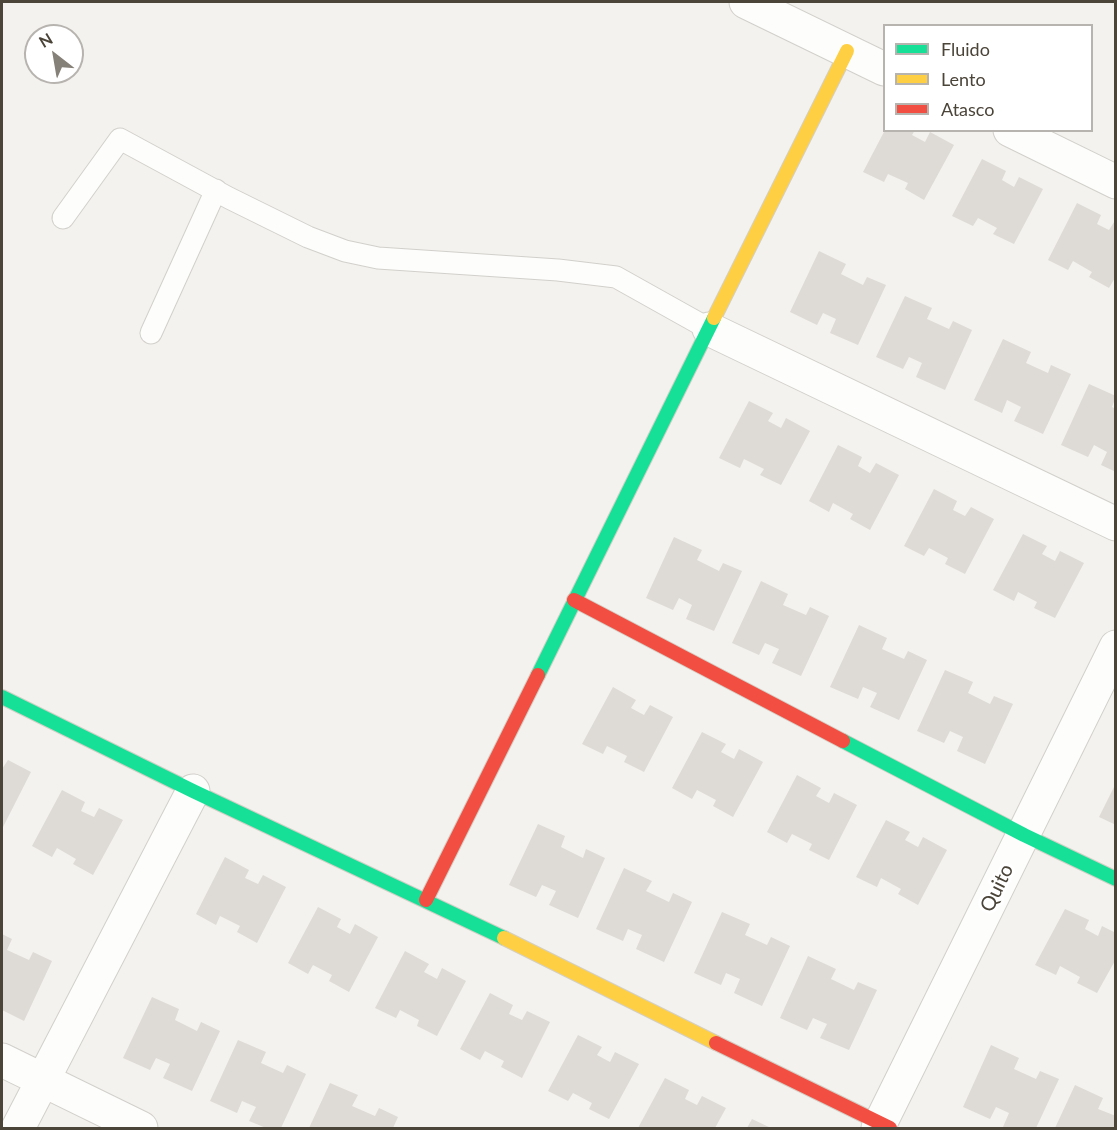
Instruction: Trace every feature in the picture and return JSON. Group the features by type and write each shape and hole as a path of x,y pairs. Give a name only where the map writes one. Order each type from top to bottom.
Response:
{"street":[{"path":"746,2 883,68"},
{"path":"426,900 847,51"},
{"path":"1014,132 1116,182"},
{"path":"709,329 1116,524"},
{"path":"574,600 1024,835 1116,879"},
{"name":"Quito","path":"883,1127 1116,647"},
{"path":"2,697 193,791 426,900 883,1127"},
{"path":"18,1128 193,791"},
{"path":"2,1060 141,1128"}],"lane":[{"path":"63,218 120,139 308,237 345,250 378,258 558,270 616,278 709,329"},
{"path":"151,333 216,190"}],"building":[{"path":"884,132 914,132 912,135 925,142 930,132 954,145 924,200 905,189 908,183 888,174 884,182 863,172"},
{"path":"982,159 1006,171 1002,180 1014,187 1019,177 1043,189 1014,244 993,234 997,228 978,218 973,226 952,216"},
{"path":"1077,203 1101,215 1097,224 1109,230 1116,219 1116,276 1109,288 1089,277 1092,272 1073,261 1068,270 1048,260"},
{"path":"819,251 846,264 841,274 863,285 867,277 886,285 858,345 830,333 836,319 823,313 817,325 790,312"},
{"path":"905,296 932,308 927,319 949,329 953,321 972,330 945,390 916,377 922,363 909,357 903,369 876,357"},
{"path":"1003,339 1031,352 1026,363 1048,373 1051,365 1071,374 1043,434 1014,421 1021,407 1007,400 1002,413 974,400"},
{"path":"1089,384 1116,396 1112,407 1116,409 1116,472 1101,465 1107,452 1094,445 1088,457 1061,445"},
{"path":"749,401 773,413 768,421 781,428 786,418 810,431 781,485 760,475 764,469 744,459 740,468 719,458"},
{"path":"838,445 862,457 858,466 870,473 876,463 899,475 870,530 850,519 853,514 833,503 829,512 809,501"},
{"path":"934,489 957,501 953,510 965,516 971,507 994,519 965,574 945,564 948,558 929,548 924,556 904,546"},
{"path":"1023,534 1047,546 1042,554 1055,561 1060,551 1084,563 1055,618 1034,608 1037,602 1018,592 1014,601 993,590"},
{"path":"674,537 702,550 697,560 719,571 723,563 742,571 714,631 686,619 692,605 679,598 673,610 646,598"},
{"path":"761,581 788,594 783,605 806,615 810,607 829,616 801,676 772,663 779,649 765,643 759,655 732,643"},
{"path":"859,625 887,638 882,649 904,659 908,651 927,660 899,720 870,707 877,693 863,687 858,699 830,687"},
{"path":"945,670 973,682 968,693 990,704 994,696 1013,704 985,764 957,751 963,737 950,731 944,743 917,731"},
{"path":"613,687 636,700 631,708 644,715 650,705 673,717 644,772 624,762 627,756 607,746 603,754 582,744"},
{"path":"702,732 726,744 721,752 734,759 739,749 763,762 733,817 713,806 716,800 697,790 692,799 672,788"},
{"path":"8,760 31,772 2,829 2,769"},
{"path":"797,775 821,788 816,796 829,803 834,793 857,805 829,860 809,850 812,844 792,834 787,843 767,832"},
{"path":"1116,783 1116,825 1099,817"},
{"path":"62,790 85,802 81,811 94,817 99,808 123,820 93,875 73,864 76,859 57,848 52,857 32,846"},
{"path":"886,820 910,832 905,840 918,847 923,837 947,850 918,905 898,894 901,889 881,878 877,887 856,877"},
{"path":"538,824 565,836 561,847 583,858 586,849 605,858 578,918 549,905 556,891 542,885 536,897 509,885"},
{"path":"225,857 249,870 245,878 258,884 263,875 286,887 257,943 237,932 240,926 220,916 216,925 196,914"},
{"path":"624,868 652,881 646,891 669,902 673,893 692,902 664,962 636,949 642,935 628,929 623,941 596,929"},
{"path":"318,907 341,919 337,927 350,934 355,924 378,937 349,992 329,981 332,975 313,965 308,974 288,963"},
{"path":"1065,909 1089,920 1085,929 1098,936 1102,926 1116,933 1116,959 1097,993 1077,983 1080,977 1060,966 1056,975 1035,965"},
{"path":"722,912 750,924 745,935 767,945 771,937 790,946 762,1006 734,993 740,979 726,973 721,985 694,973"},
{"path":"2,934 12,939 7,950 29,960 33,952 52,961 24,1021 2,1010"},
{"path":"405,951 429,964 424,972 437,979 442,968 466,981 437,1036 417,1026 419,1020 400,1010 396,1018 375,1008"},
{"path":"808,956 836,969 831,979 854,990 858,982 877,990 849,1050 820,1038 827,1024 813,1018 807,1030 780,1018"},
{"path":"490,993 513,1005 509,1014 522,1020 527,1011 550,1022 522,1078 501,1067 504,1061 485,1051 480,1060 460,1049"},
{"path":"152,997 179,1009 175,1020 197,1031 201,1022 220,1031 192,1091 163,1078 170,1064 156,1058 150,1070 123,1058"},
{"path":"578,1035 602,1047 597,1055 610,1062 615,1052 639,1064 609,1119 589,1109 592,1103 573,1093 568,1101 548,1091"},
{"path":"238,1040 266,1052 261,1063 283,1073 287,1065 306,1074 281,1128 266,1128 249,1121 256,1107 242,1101 237,1113 210,1101"},
{"path":"991,1045 1019,1058 1014,1069 1036,1079 1040,1071 1059,1079 1036,1128 1003,1127 1009,1113 996,1107 990,1119 963,1107"},
{"path":"665,1078 689,1090 685,1099 697,1105 702,1096 726,1108 715,1128 638,1128"},
{"path":"330,1083 358,1095 352,1106 375,1116 379,1108 398,1117 393,1128 309,1128"},
{"path":"1075,1085 1103,1098 1098,1109 1116,1116 1116,1128 1055,1128"},
{"path":"752,1119 771,1128 747,1128"}],"traffic: fast":[{"path":"538,675 714,318"},
{"path":"2,697 193,791 504,938"},
{"path":"843,741 1024,835 1116,879"}],"traffic: slow":[{"path":"714,318 847,51"},
{"path":"504,938 716,1043"}],"traffic: jam":[{"path":"574,600 843,741"},
{"path":"426,900 538,675"},
{"path":"716,1043 890,1128"}]}
